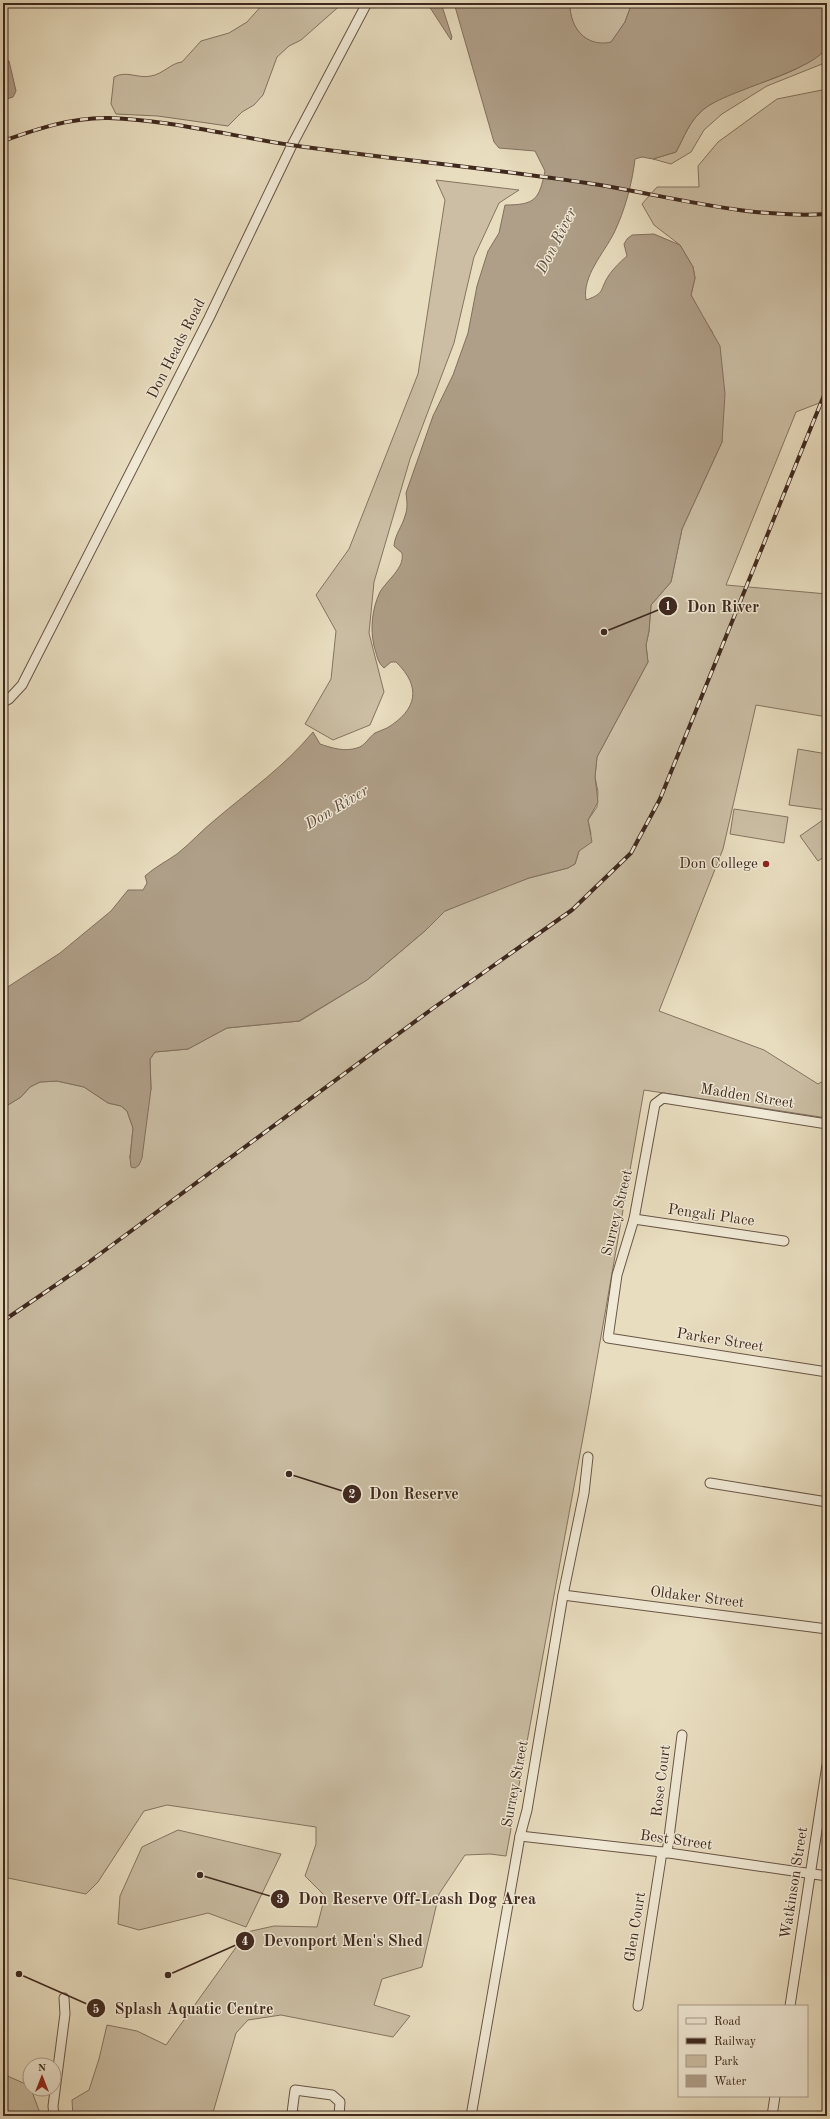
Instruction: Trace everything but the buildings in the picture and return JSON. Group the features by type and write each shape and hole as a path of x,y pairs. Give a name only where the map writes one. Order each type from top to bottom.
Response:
{"street":[{"name":"Don Heads Road","path":"3,702 9,699 22,686 208,318 292,145 367,3"},
{"name":"Madden Street","path":"663,1098 827,1124"},
{"name":"Surrey Street","path":"608,1338 617,1275 634,1219 655,1104 663,1098"},
{"name":"Pengali Place","path":"634,1219 784,1241"},
{"name":"Parker Street","path":"608,1338 827,1372"},
{"name":"Surrey Street","path":"471,2116 520,1836 527,1810 563,1595 584,1494 588,1457"},
{"path":"710,1483 827,1502"},
{"name":"Oldaker Street","path":"563,1595 827,1629"},
{"name":"Rose Court","path":"664,1853 682,1735"},
{"name":"Watkinson Street","path":"790,2005 827,1765"},
{"name":"Best Street","path":"520,1836 664,1853 827,1876"},
{"name":"Glen Court","path":"638,2006 664,1853"},
{"path":"54,2116 53,2106 65,2014 64,1998"},
{"path":"297,2116 292,2113 295,2090 332,2096 340,2102 339,2116"},
{"path":"772,2116 776,2097"}],"green space":[{"path":"264,3 343,3 301,40 289,46 277,57 263,95 254,105 242,112 228,126 158,116 116,114 111,104 114,77 123,74 146,77 151,76 174,64 182,62 201,41 229,33 247,22"},
{"path":"570,3 632,3 625,22 611,43 602,44 587,39 576,28 570,12"},
{"path":"827,45 827,62 767,86 722,114 704,130 691,152 671,164 653,159 676,152 691,123 704,109 733,93 785,74 801,66 816,57"},
{"path":"827,90 827,400 796,412 726,585 827,594 827,717 756,705 723,849 659,1011 764,1050 818,1084 827,1079 827,1118 644,1090 589,1405 506,1856 490,1854 465,1855 439,1894 422,1967 382,1979 374,2005 410,2016 393,2037 281,2015 248,2020 236,2033 212,2116 73,2116 72,2100 89,2090 99,2059 107,2025 137,2031 166,2045 247,1932 274,1926 317,1927 325,1896 305,1876 316,1844 316,1827 167,1805 144,1811 98,1882 86,1894 3,1877 3,1108 21,1097 30,1087 40,1082 57,1081 84,1087 108,1103 121,1106 127,1111 133,1128 130,1158 151,1089 150,1059 155,1052 188,1049 227,1028 300,1021 367,980 426,930 445,911 487,893 529,878 568,868 575,864 579,851 591,834 588,820 597,807 598,792 595,777 597,757 648,662 646,645 649,631 651,605 671,582 682,529 722,442 712,331 706,324 691,295 695,278 693,267 680,245 654,225 642,204 657,187 699,187 698,166 718,142 777,99"},
{"path":"436,180 519,190 499,203 474,257 454,343 410,459 374,582 369,633 384,692 370,725 333,740 305,724 331,679 336,631 316,595 349,549 418,374 445,200"},
{"path":"798,749 827,754 827,810 789,805"},
{"path":"734,809 788,817 784,843 730,834"},
{"path":"827,817 827,855 818,861 800,836"},
{"path":"178,1830 281,1854 246,1927 208,1913 139,1930 118,1924 120,1896 142,1847"},
{"path":"3,2074 22,2082 22,2097 34,2097 41,2116 3,2116"}],"water":[{"path":"427,3 441,3 452,37 451,40"},
{"path":"454,3 570,3 572,20 581,34 594,42 602,43 611,42 625,22 632,3 827,3 828,42 827,46 820,55 807,63 716,102 704,109 691,123 676,152 653,159 642,157 635,159 630,187 622,215 610,241 595,265 587,282 586,300 599,293 611,272 627,256 624,244 632,235 654,234 680,245 693,267 695,278 691,295 720,346 725,394 722,442 682,529 671,582 651,605 649,631 646,645 648,662 597,757 595,777 598,802 588,820 592,842 579,851 575,864 568,868 529,878 445,911 426,930 367,980 299,1021 227,1028 188,1049 155,1052 150,1059 151,1089 142,1158 139,1165 135,1168 131,1167 130,1158 133,1128 127,1111 121,1106 108,1103 84,1087 57,1081 40,1082 30,1087 21,1097 3,1108 3,990 60,953 111,911 128,890 143,890 147,883 145,876 177,854 211,823 266,778 291,756 313,732 320,744 343,750 357,748 375,733 387,728 397,721 405,714 410,706 412,689 410,680 404,671 396,662 391,662 384,668 378,658 372,632 372,619 375,605 383,587 395,574 401,564 402,553 394,546 406,513 406,493 433,416 453,375 468,333 477,286 488,251 499,233 505,205 530,202 538,194 541,188 545,171 535,151 499,148 494,142"},
{"path":"3,57 9,61 16,91 13,97 3,100"}],"railway":[{"path":"3,141 42,128 82,119 132,119 178,125 291,145 587,183 736,210 797,215 827,214"},
{"path":"3,1321 85,1265 432,1009 572,910 631,853 660,799 827,388"}],"place":[{"name":"Don River","path":"604,632"},
{"name":"Don College","path":"766,864"},
{"name":"Don Reserve","path":"289,1474"},
{"name":"Don Reserve Off-Leash Dog Area","path":"200,1875"},
{"name":"Splash Aquatic Centre","path":"19,1974"},
{"name":"Devonport Men's Shed","path":"168,1975"}]}
